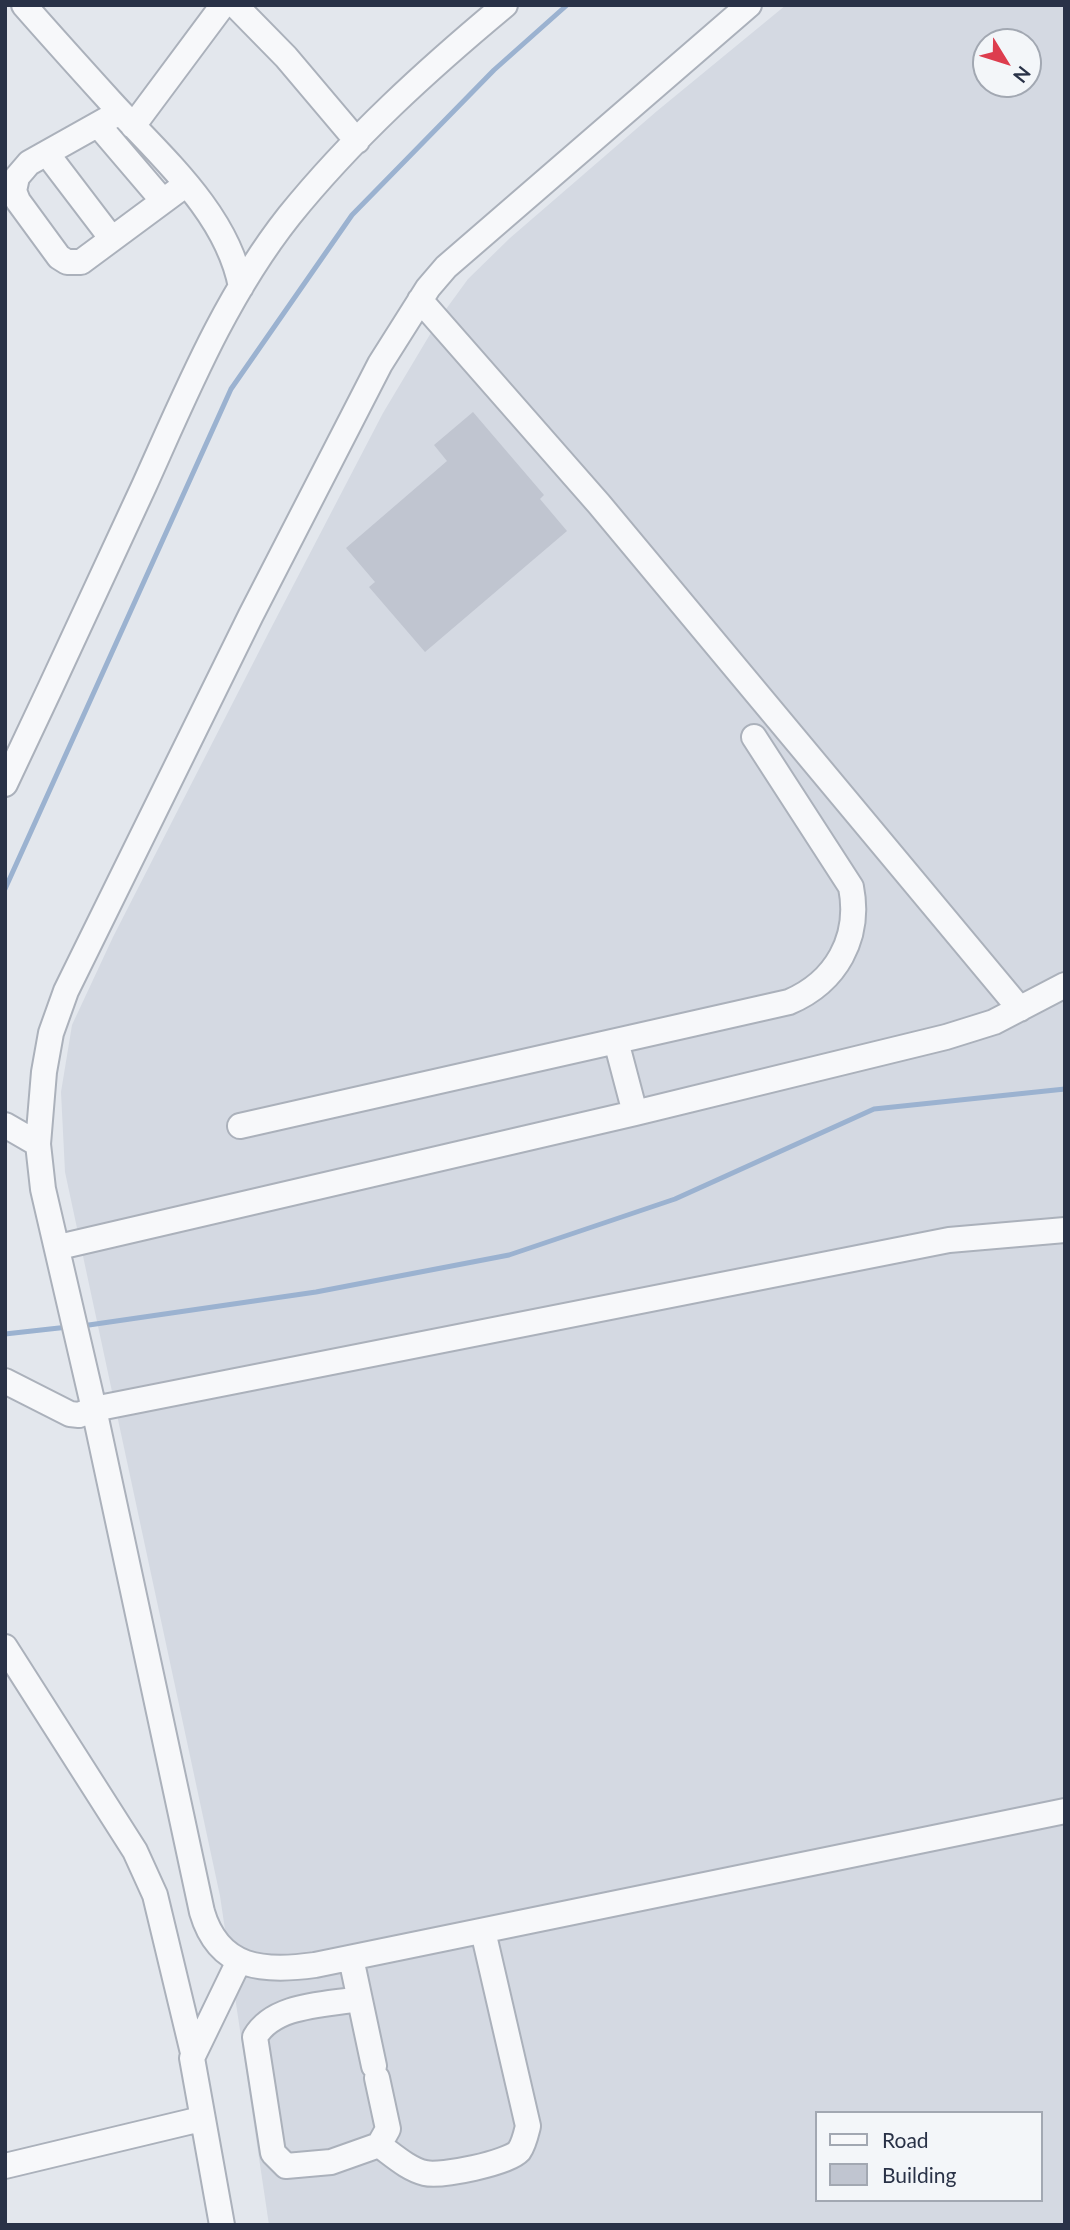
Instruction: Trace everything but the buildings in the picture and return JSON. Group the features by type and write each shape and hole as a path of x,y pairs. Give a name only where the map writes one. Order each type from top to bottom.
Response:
{"street":[{"path":"24,5 117,121 185,185 213,219 230,248 241,287"},
{"path":"185,185 81,262 67,262 59,257 18,201 14,191 21,171 30,163 117,121 223,5"},
{"path":"235,5 286,57 357,141"},
{"path":"5,784 182,399 241,287 289,216 357,141 432,66 505,5"},
{"path":"749,5 446,267 420,300 380,364 257,603 66,991 47,1056 38,1144 43,1189 59,1247 202,1912 215,1940 239,1961 258,1967 283,1969 351,1958 1065,1811"},
{"path":"117,121 163,201"},
{"path":"48,155 112,239"},
{"path":"420,300 608,514 1020,1009"},
{"path":"240,1126 789,1002 816,988 844,953 854,914 851,887 754,737"},
{"path":"59,1247 635,1113 946,1037 994,1021 1065,985"},
{"path":"616,1041 635,1113"},
{"path":"5,1125 38,1144"},
{"path":"5,1381 70,1414 79,1415 94,1409 949,1240 1065,1230"},
{"path":"5,1647 128,1840 155,1895 193,2053 201,2119 222,2225"},
{"path":"379,2145 414,2169 428,2175 488,2164 512,2156 520,2150 528,2126 483,1931"},
{"path":"351,1958 388,2129 379,2145 331,2162 286,2166 273,2153 255,2037 261,2026 280,2014 359,1999"},
{"path":"193,2053 239,1961"},
{"path":"5,2166 201,2119"}],"shaded area":[{"path":"786,5 1065,5 1065,2225 269,2225 220,1896 65,1172 61,1092 72,1025 113,937 383,413 441,316 468,279 510,238 657,111"}],"waterway":[{"path":"5,889 231,389 352,215 494,70 567,5"},
{"path":"82,1326 316,1292 509,1255 675,1199 874,1109 1065,1089"},
{"path":"5,1334 68,1327"}]}
